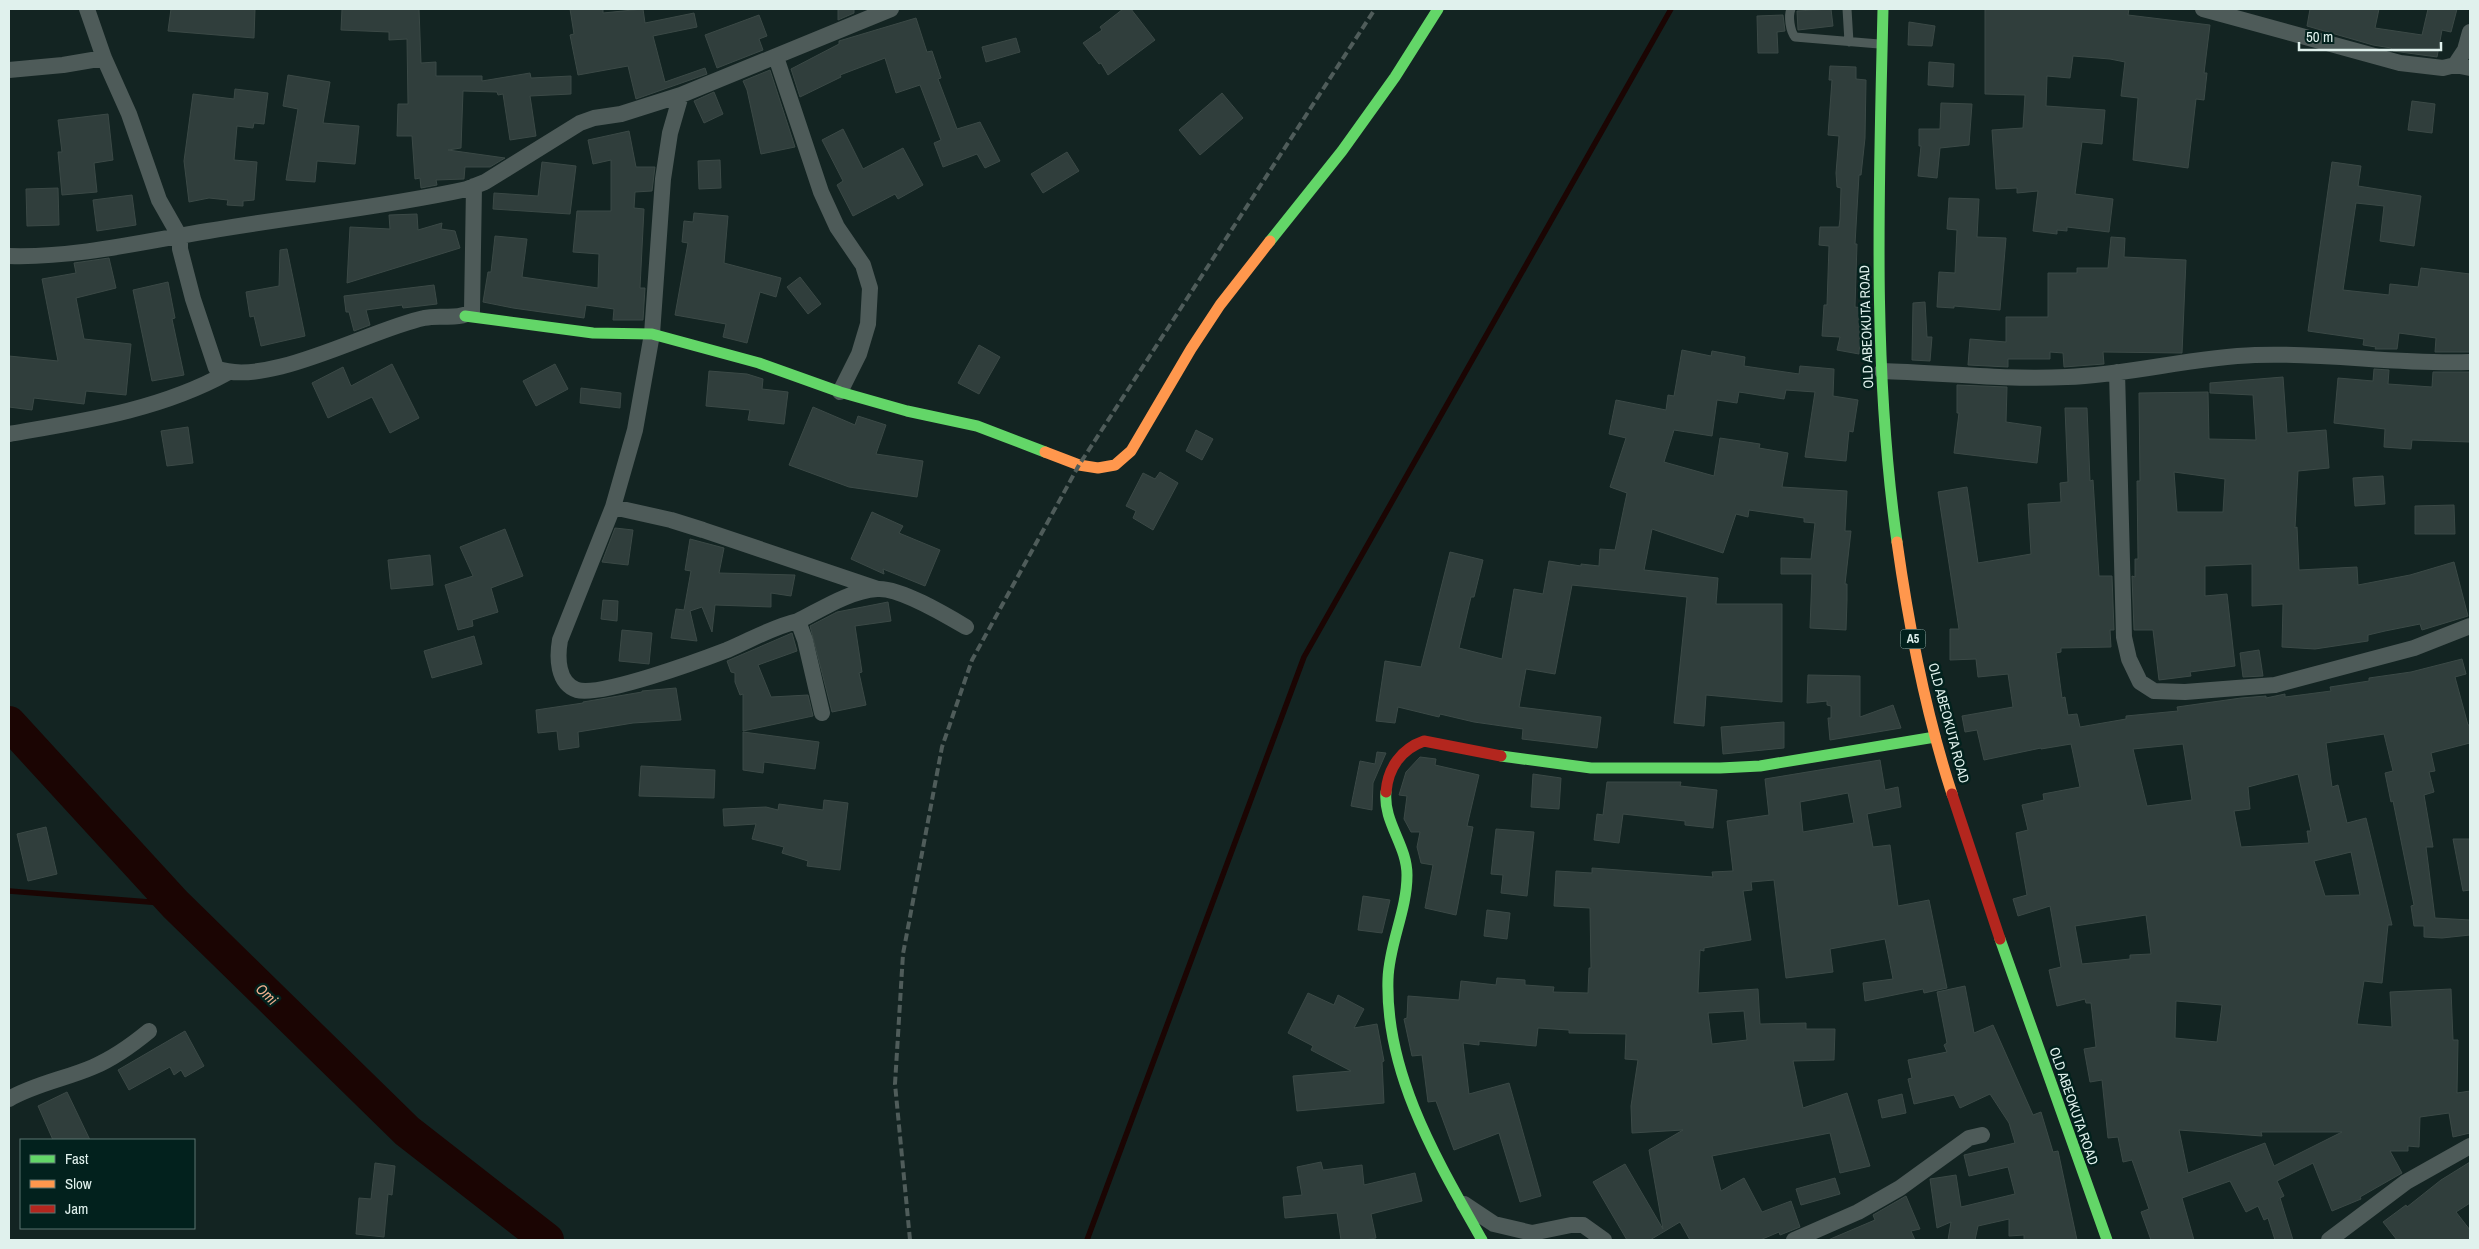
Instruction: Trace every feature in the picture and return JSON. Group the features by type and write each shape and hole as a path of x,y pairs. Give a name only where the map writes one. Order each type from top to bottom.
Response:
{"main road":[{"path":"465,316 593,333 652,334 759,363 840,392 907,411 977,426 1079,465 1098,468 1115,465 1131,452 1144,433 1191,349 1220,305 1309,190 1342,151 1395,77 1438,9"},
{"name":"OLD ABEOKUTA ROAD","path":"1883,9 1878,219 1882,371 1893,514 1916,652 1935,738 1958,815 2107,1240"},
{"path":"1482,1240 1433,1153 1396,1056 1387,1005 1388,976 1407,881 1407,863 1402,844 1386,807 1387,786 1401,753 1412,743 1424,741 1497,755 1591,768 1720,768 1760,766 1935,738"}],"street":[{"path":"87,9 104,58 126,106 159,200 180,237 180,249 211,357 216,368 227,373"},
{"path":"9,256 38,257 320,216 436,196 474,186 485,182 580,123 594,118 621,114 680,95 891,9"},
{"path":"2203,9 2400,63 2443,68 2463,66 2470,32"},
{"path":"776,57 821,192 837,227 863,265 870,288 868,324 859,354 840,392"},
{"path":"9,70 63,65 104,58"},
{"path":"680,95 670,133 663,179 652,334 635,430 614,508 560,640 557,654 560,672 567,682 577,690 594,691 622,686 727,650 779,625 798,621 847,597 878,589"},
{"path":"9,434 106,416 170,399 227,373 268,371 425,318 465,316 472,311 474,292 474,186"},
{"path":"1882,371 2068,377 2220,357 2256,355 2337,356 2443,363 2470,362"},
{"path":"2117,372 2124,637 2129,658 2140,682 2154,690 2185,692 2275,685 2414,648 2470,626"},
{"path":"614,508 679,522 878,589 912,598 966,627"},
{"path":"798,621 805,640 822,713"},
{"path":"9,1099 58,1078 93,1067 131,1046 149,1031"},
{"path":"1794,1240 1858,1212 1937,1163 1969,1138 1982,1135"},
{"path":"2329,1240 2406,1182 2470,1146"},
{"path":"1460,1201 1494,1224 1532,1233 1571,1225 1583,1225 1604,1240"}],"lane":[{"path":"1791,9 1789,12 1792,33 1795,37 1882,44"},
{"path":"1847,9 1849,42"}],"building":[{"path":"171,9 255,9 254,38 168,31"},
{"path":"342,9 419,9 421,63 436,62 436,76 482,76 482,81 530,73 531,78 571,76 571,94 530,96 536,136 510,140 503,94 498,95 497,92 463,91 461,148 448,150 505,158 490,167 465,167 464,179 436,180 437,185 421,188 420,178 415,179 412,136 397,136 398,104 408,104 407,39 389,40 389,32 341,30"},
{"path":"570,9 603,9 603,13 643,9 645,23 694,13 697,27 653,36 665,82 705,68 707,74 636,99 628,66 578,75 570,35 574,34"},
{"path":"838,9 854,9 854,13 838,20"},
{"path":"1123,9 1131,9 1155,40 1108,75 1101,63 1099,64 1083,43 1102,30 1100,27"},
{"path":"1831,9 1833,26 1798,30 1797,11"},
{"path":"1985,9 2129,9 2128,15 2210,25 2204,73 2207,73 2204,100 2196,99 2188,168 2133,160 2138,98 2121,96 2125,62 2073,56 2070,78 2047,76 2046,106 2105,110 2102,144 2082,142 2075,194 2113,199 2109,232 2067,227 2067,231 2057,230 2057,234 2033,231 2038,191 2017,193 2017,188 1996,189 1992,130 2023,128 2025,95 1985,94"},
{"path":"2310,9 2379,9 2375,28 2422,35 2428,9 2457,9 2451,32 2442,30 2437,57 2393,51 2391,48 2373,45 2307,26"},
{"path":"759,15 767,36 759,39 763,50 717,68 705,35"},
{"path":"1783,15 1785,31 1777,32 1778,53 1758,53 1757,16"},
{"path":"916,18 927,52 932,51 941,78 938,79 957,129 980,122 1000,161 985,168 977,154 943,167 934,143 941,140 920,85 896,93 885,58 840,75 841,77 800,97 791,69 839,44 839,41"},
{"path":"1909,22 1935,26 1932,46 1908,45"},
{"path":"1016,38 1020,52 986,62 982,47"},
{"path":"1929,62 1954,64 1953,87 1928,85"},
{"path":"1830,66 1856,67 1856,79 1866,80 1865,138 1861,175 1859,175 1855,244 1857,244 1855,307 1862,308 1859,354 1837,350 1840,337 1822,336 1824,305 1827,305 1829,246 1819,245 1820,227 1839,227 1841,188 1837,187 1836,173 1839,136 1828,135 1832,80 1829,80"},
{"path":"770,70 795,147 761,154 747,90 743,81"},
{"path":"288,75 330,82 323,123 359,126 355,164 317,161 315,182 286,180 298,109 283,106"},
{"path":"235,89 268,93 264,124 254,123 253,128 237,126 234,160 257,162 254,200 243,201 243,206 227,205 228,200 209,198 189,202 184,161 193,94 234,99"},
{"path":"714,92 723,114 704,123 694,101"},
{"path":"1222,93 1243,118 1200,155 1179,130"},
{"path":"2412,101 2435,104 2432,133 2408,130"},
{"path":"1941,103 1972,104 1969,145 1940,148 1937,178 1918,176 1921,146 1919,146 1919,129 1940,129"},
{"path":"108,114 113,160 94,163 97,192 62,195 58,152 62,152 58,120"},
{"path":"843,129 863,169 903,148 923,185 898,199 895,194 853,216 837,185 843,181 822,140"},
{"path":"629,131 636,167 655,167 652,191 635,192 634,208 644,209 640,288 645,288 643,320 613,320 614,309 586,305 584,318 483,302 488,272 491,272 495,236 527,239 522,277 598,288 599,254 573,252 577,211 611,211 611,160 593,164 588,140"},
{"path":"1067,152 1079,171 1043,193 1031,174"},
{"path":"720,160 721,188 699,189 698,161"},
{"path":"542,162 576,166 570,214 493,209 494,193 538,196"},
{"path":"2332,162 2361,166 2358,186 2421,196 2414,246 2380,241 2384,206 2356,203 2343,290 2389,295 2390,284 2418,287 2421,268 2470,274 2470,352 2435,352 2436,338 2399,333 2397,349 2375,349 2376,347 2363,345 2364,339 2308,331"},
{"path":"58,188 59,225 27,226 26,189"},
{"path":"132,195 136,225 97,231 93,200"},
{"path":"1949,198 1979,199 1977,237 2006,238 2000,310 1954,306 1954,308 1937,307 1939,272 1955,273 1957,230 1947,229"},
{"path":"694,213 728,216 724,263 781,278 776,297 760,292 747,343 723,337 726,324 675,315 688,243 682,242 684,221 693,222"},
{"path":"417,214 418,230 442,223 441,229 455,231 460,248 347,283 350,227 390,229 389,215"},
{"path":"2111,237 2125,238 2124,257 2186,260 2182,353 2103,352 2104,364 2064,367 2063,353 2050,352 2050,359 2008,359 2008,367 1968,365 1970,339 2006,342 2006,317 2048,317 2048,273 2077,273 2077,268 2108,268"},
{"path":"287,249 305,336 261,346 254,316 250,317 246,292 279,286 280,250"},
{"path":"109,258 116,288 76,298 84,339 131,344 126,395 86,391 84,404 34,398 32,410 9,407 9,356 58,361 42,279 76,273 74,263"},
{"path":"800,277 821,304 808,314 787,287"},
{"path":"168,282 175,318 172,319 184,375 152,381 133,290"},
{"path":"434,285 437,304 403,308 402,305 366,310 370,325 354,331 349,312 346,312 344,296"},
{"path":"1925,302 1927,337 1932,337 1930,361 1912,360 1913,303"},
{"path":"979,345 1000,357 979,394 958,383"},
{"path":"1682,350 1711,356 1712,351 1745,357 1744,366 1799,374 1800,366 1834,369 1833,396 1858,400 1853,432 1849,431 1846,461 1805,457 1815,392 1786,390 1784,399 1739,392 1737,403 1717,400 1712,436 1674,430 1664,462 1714,476 1720,438 1760,444 1759,448 1788,453 1782,487 1847,491 1845,531 1851,531 1845,584 1847,584 1846,630 1810,628 1812,574 1781,574 1781,558 1811,559 1815,523 1804,522 1804,518 1749,510 1748,517 1736,514 1723,553 1652,529 1644,570 1718,578 1716,604 1782,604 1782,702 1706,695 1704,726 1674,723 1687,597 1572,585 1555,674 1526,669 1519,707 1601,717 1597,748 1522,739 1523,729 1474,722 1440,714 1439,717 1398,707 1395,723 1376,721 1385,661 1421,667 1450,552 1483,560 1474,597 1471,597 1459,648 1502,659 1514,589 1543,594 1549,561 1581,566 1581,564 1599,566 1600,549 1615,550 1627,493 1610,487 1626,438 1609,434 1616,400 1666,410 1668,395 1674,396"},
{"path":"392,364 419,418 390,433 372,397 328,418 312,383 343,367 351,386"},
{"path":"555,364 568,389 536,406 523,381"},
{"path":"2374,369 2389,370 2388,384 2432,387 2433,372 2470,372 2470,442 2412,440 2411,449 2384,447 2385,429 2334,423 2338,378 2373,381"},
{"path":"709,371 747,374 763,379 762,389 788,392 784,424 748,420 750,410 706,406"},
{"path":"2283,377 2287,433 2326,430 2329,468 2298,471 2295,528 2297,527 2299,570 2357,567 2358,585 2410,575 2454,562 2468,616 2422,630 2420,624 2368,635 2368,641 2315,649 2282,647 2283,604 2252,606 2252,564 2205,566 2205,596 2227,594 2235,666 2190,672 2191,676 2159,680 2153,630 2134,630 2132,576 2135,577 2135,559 2138,559 2137,481 2140,481 2139,393 2208,392 2209,439 2256,440 2253,395 2210,393 2210,383","holes":["2174,472 2225,479 2223,512 2177,512"]},
{"path":"1957,385 2007,387 2006,422 2041,427 2037,463 1954,453 1959,413 1957,413"},
{"path":"581,388 621,393 620,408 580,403"},
{"path":"813,407 855,425 858,416 886,425 876,454 923,461 917,497 849,487 789,465"},
{"path":"2065,408 2087,408 2090,481 2093,480 2099,576 2112,576 2114,630 2110,630 2111,647 2061,648 2061,652 2056,653 2062,698 2065,697 2068,715 2077,714 2080,727 2126,719 2126,716 2178,711 2177,707 2241,698 2266,696 2266,698 2285,694 2285,697 2331,691 2330,687 2369,681 2369,678 2411,672 2462,659 2466,674 2455,677 2468,725 2470,725 2470,743 2431,753 2435,771 2429,772 2434,792 2424,795 2433,847 2426,847 2435,918 2470,920 2470,935 2442,938 2424,937 2424,926 2414,926 2411,906 2414,905 2393,801 2391,802 2385,773 2393,771 2384,734 2326,743 2332,787 2338,785 2347,823 2366,818 2392,925 2388,925 2382,983 2364,981 2357,1024 2392,1027 2390,992 2451,989 2453,1040 2458,1040 2457,1093 2470,1091 2470,1133 2453,1137 2449,1113 2420,1117 2419,1147 2408,1146 2408,1151 2390,1151 2402,1173 2360,1197 2361,1199 2332,1211 2313,1163 2277,1181 2284,1196 2280,1198 2293,1240 2275,1240 2268,1218 2264,1220 2258,1206 2246,1212 2230,1181 2182,1198 2194,1240 2151,1240 2141,1212 2149,1209 2132,1160 2123,1162 2118,1137 2108,1138 2102,1080 2090,1082 2084,1049 2096,1047 2091,1003 2086,1003 2085,999 2057,1006 2049,970 2061,967 2050,906 2018,916 2013,899 2027,895 2016,833 2028,830 2022,805 2044,800 2043,794 2080,787 2071,744 1984,760 1977,730 1965,732 1962,716 2013,707 2008,674 1978,677 1976,659 1950,660 1950,629 1959,629 1938,492 1967,487 1978,563 2031,554 2028,504 2061,502 2060,483 2068,482","holes":["2183,744 2192,800 2147,806 2133,749","2298,774 2311,831 2307,831 2309,843 2241,847 2234,811 2250,809 2248,787","2351,852 2360,895 2325,896 2314,861","2146,915 2151,954 2130,955 2130,959 2082,964 2075,926","2176,1001 2222,1005 2217,1042 2175,1038","2179,1130 2262,1136 2261,1132 2342,1132 2274,1166 2265,1143 2188,1173"]},
{"path":"188,427 193,463 167,466 161,431"},
{"path":"1196,430 1213,439 1202,460 1186,451"},
{"path":"1160,472 1178,483 1153,530 1133,518 1136,511 1126,506 1143,473 1155,479"},
{"path":"2383,476 2385,504 2355,506 2353,478"},
{"path":"2454,505 2455,534 2415,534 2415,506"},
{"path":"872,512 903,526 899,533 940,550 925,586 883,569 884,574 851,559"},
{"path":"615,528 633,530 628,565 602,562"},
{"path":"505,529 523,576 491,588 498,612 472,620 473,626 458,630 445,585 473,576 460,547"},
{"path":"690,539 724,548 719,573 795,575 791,596 771,593 771,607 715,605 712,632 702,607 690,611 697,641 671,638 676,609 684,610 691,571 685,570"},
{"path":"430,555 433,585 391,589 388,560"},
{"path":"603,600 618,601 617,621 601,619"},
{"path":"888,602 891,621 855,626 862,672 859,673 866,705 832,712 810,626 837,612"},
{"path":"622,630 652,633 649,664 619,661"},
{"path":"792,633 797,651 758,665 771,697 808,695 813,716 743,731 743,694 740,695 735,682 735,673 731,672 727,661"},
{"path":"474,636 482,664 432,678 424,651"},
{"path":"2259,650 2263,676 2243,677 2240,653"},
{"path":"1808,675 1860,676 1860,717 1893,705 1901,728 1830,740 1828,718 1831,718 1831,706 1827,705 1827,701 1807,703"},
{"path":"676,688 681,720 633,723 578,732 579,747 559,750 557,731 538,733 536,710 642,691"},
{"path":"1784,722 1784,748 1723,754 1721,727"},
{"path":"743,732 819,742 815,769 764,762 763,773 743,770"},
{"path":"1377,752 1386,753 1373,783 1372,810 1351,806 1360,761 1375,764"},
{"path":"1420,757 1436,759 1435,765 1479,775 1467,826 1473,827 1456,915 1425,908 1433,865 1421,863 1417,847 1420,832 1411,832 1404,819 1407,796 1399,795 1406,772"},
{"path":"1880,760 1885,790 1898,787 1901,807 1867,814 1873,847 1890,845 1898,906 1929,900 1947,988 1924,993 1923,989 1865,1001 1863,983 1893,979 1885,939 1830,949 1833,972 1786,978 1774,880 1751,882 1752,890 1743,891 1751,940 1704,948 1704,951 1700,950 1698,993 1758,989 1760,1024 1806,1023 1806,1029 1835,1029 1834,1060 1793,1061 1803,1108 1847,1093 1870,1166 1840,1173 1830,1133 1712,1156 1721,1191 1744,1178 1762,1212 1791,1201 1800,1227 1780,1235 1779,1232 1760,1240 1690,1240 1680,1222 1650,1240 1627,1240 1593,1182 1625,1164 1663,1229 1649,1150 1683,1130 1632,1133 1631,1106 1638,1060 1625,1059 1626,1034 1569,1033 1569,1030 1538,1028 1536,1046 1479,1041 1479,1045 1463,1043 1469,1094 1509,1083 1541,1196 1520,1202 1499,1133 1454,1150 1436,1101 1428,1102 1422,1055 1412,1056 1404,1019 1407,1018 1408,996 1459,1000 1461,981 1496,985 1497,978 1525,980 1525,985 1554,987 1553,992 1588,993 1589,968 1591,968 1590,908 1554,906 1556,871 1592,873 1592,868 1713,877 1712,872 1733,871 1727,821 1769,815 1765,779","holes":["1848,793 1854,823 1803,832 1800,802","1744,1011 1747,1040 1712,1044 1708,1013"]},
{"path":"641,766 715,770 714,798 639,796"},
{"path":"1533,774 1561,778 1559,809 1531,807"},
{"path":"1607,782 1681,782 1680,786 1717,790 1713,828 1685,825 1685,821 1623,814 1619,843 1594,840 1597,814 1603,815"},
{"path":"824,800 848,803 840,870 807,866 808,861 782,853 784,847 752,839 756,824 724,826 723,809 766,807 778,810 779,804 823,810"},
{"path":"46,827 57,874 28,881 17,834"},
{"path":"1496,829 1534,832 1527,896 1501,893 1503,875 1491,874"},
{"path":"2453,839 2470,839 2470,890 2463,891"},
{"path":"1363,896 1390,900 1382,933 1358,930"},
{"path":"1487,910 1510,913 1507,939 1484,936"},
{"path":"1965,986 1974,1033 1993,1025 2033,1115 2041,1112 2053,1152 2058,1151 2077,1240 2024,1240 2024,1235 2009,1236 2009,1219 1978,1226 1975,1240 1948,1240 1951,1222 1937,1228 1930,1179 1956,1175 1961,1207 2015,1194 2008,1167 1969,1176 1964,1155 2015,1143 2009,1123 1990,1094 1960,1108 1954,1095 1914,1104 1908,1079 1912,1078 1908,1060 1947,1052 1944,1045 1947,1043 1937,992"},
{"path":"1308,993 1334,1005 1338,995 1364,1009 1354,1028 1377,1024 1384,1061 1382,1062 1384,1103 1297,1111 1293,1076 1351,1071 1311,1050 1313,1046 1288,1033"},
{"path":"185,1031 204,1066 185,1077 181,1070 174,1075 170,1067 129,1090 118,1070"},
{"path":"67,1092 90,1139 53,1139 38,1106"},
{"path":"1902,1094 1906,1113 1882,1118 1878,1100"},
{"path":"1321,1162 1323,1170 1362,1165 1364,1185 1415,1173 1422,1201 1371,1214 1376,1238 1365,1240 1341,1240 1337,1213 1285,1218 1283,1197 1302,1195 1297,1167"},
{"path":"2470,1162 2470,1203 2456,1212 2470,1230 2470,1240 2397,1240 2383,1222 2406,1205 2407,1207 2441,1180"},
{"path":"375,1163 395,1166 392,1195 388,1194 384,1237 356,1234 359,1198 371,1199"},
{"path":"1835,1178 1840,1194 1801,1205 1796,1189"},
{"path":"1906,1196 1920,1229 1911,1231 1915,1240 1828,1240 1875,1220 1873,1215"}],"waterway":[{"path":"1087,1240 1304,657 1671,9"},
{"name":"Omi","path":"9,723 175,904 407,1131 547,1240"},
{"path":"9,891 175,904"}],"railway":[{"path":"910,1240 895,1084 903,954 942,747 972,660 1079,465 1375,9"}],"traffic: fast":[{"path":"1270,241 1342,151 1395,77 1438,9"},
{"path":"1883,9 1879,276 1884,409 1889,476 1897,542"},
{"path":"465,316 593,333 652,334 759,363 840,392 907,411 977,426 1045,452"},
{"path":"1501,756 1591,768 1720,768 1760,766 1935,737"},
{"path":"1386,792 1388,813 1403,854 1407,875 1404,902 1391,953 1388,979 1389,1014 1395,1049 1417,1115 1448,1179 1482,1240"},
{"path":"2000,939 2107,1240"}],"traffic: slow":[{"path":"1045,452 1079,465 1098,468 1115,465 1131,451 1191,349 1220,305 1270,241"},
{"path":"1897,542 1919,669 1942,763 1952,794"}],"traffic: jam":[{"path":"1386,792 1387,783 1397,760 1409,749 1424,741 1501,756"},
{"path":"1952,794 2000,939"}]}
